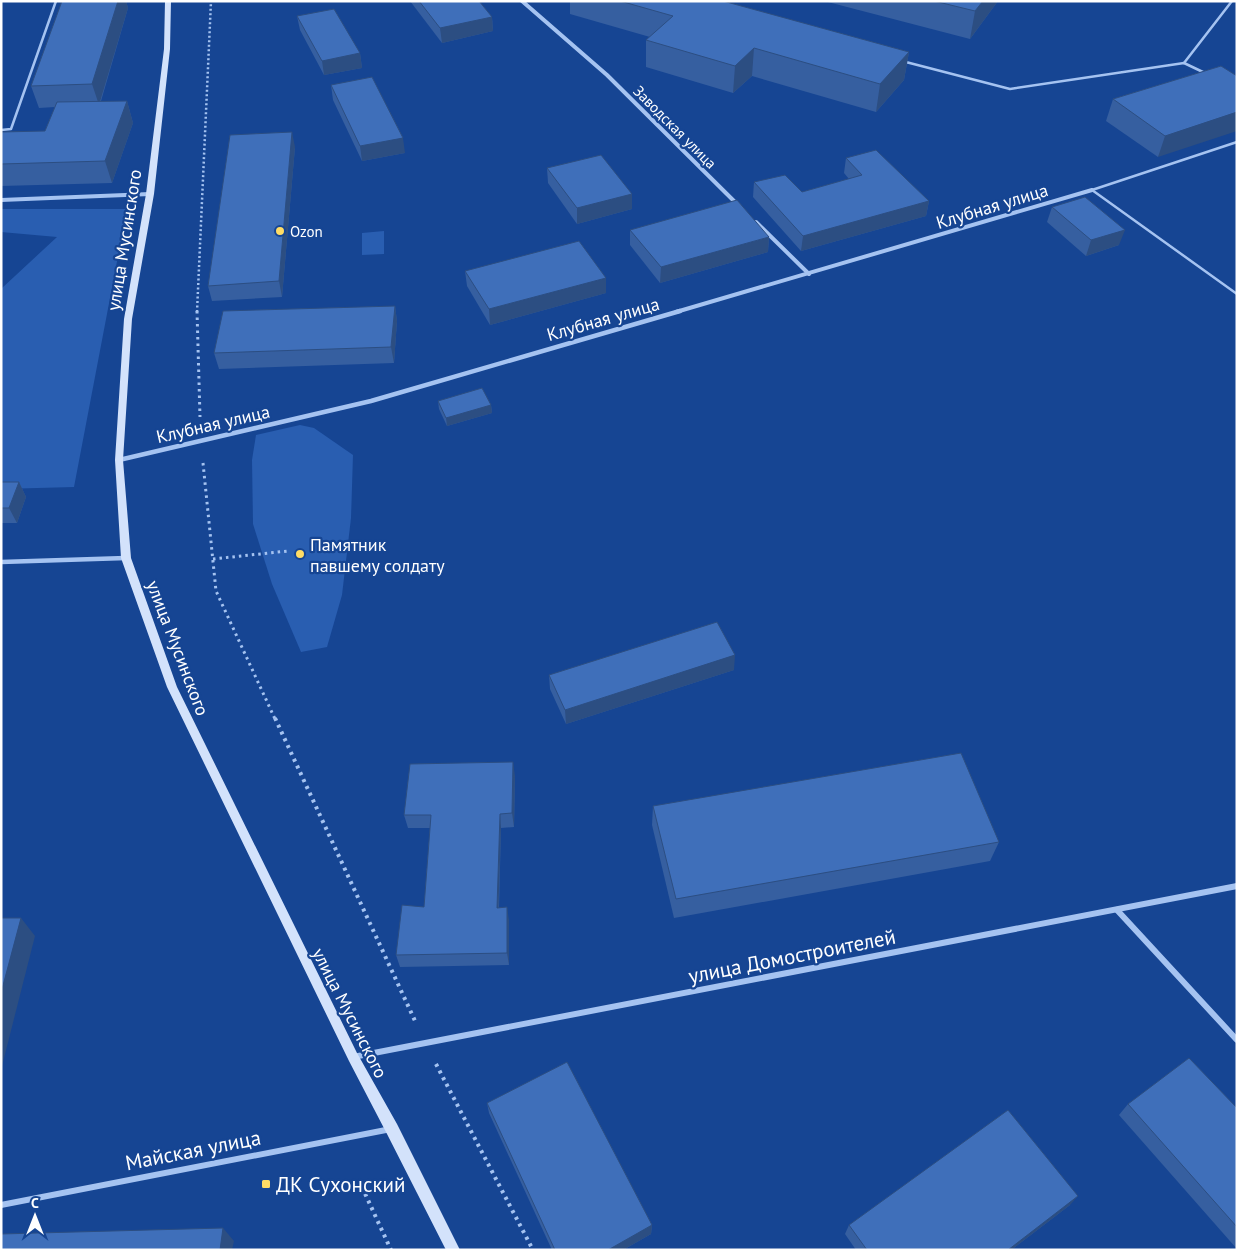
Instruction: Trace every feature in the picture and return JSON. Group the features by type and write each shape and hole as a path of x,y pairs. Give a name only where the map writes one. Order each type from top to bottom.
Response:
{"street":[{"name":"улица Мусинского","path":"168,1 167,50 150,194 128,319 119,460 126,558 172,686 353,1058 392,1129 453,1250"},
{"name":"Заводская улица","path":"522,1 606,75 746,212"},
{"name":"Клубная улица","path":"119,460 371,401 1092,190"},
{"path":"1,200 150,194"},
{"path":"753,219 809,274"},
{"path":"1,562 126,558"},
{"name":"улица Домостроителей","path":"353,1058 1237,886"},
{"path":"1117,910 1237,1040"},
{"name":"Майская улица","path":"1,1205 392,1129"}],"lane":[{"path":"1,130 11,129 56,1"},
{"path":"1184,63 1232,1"},
{"path":"896,59 1010,89 1184,63 1210,75"},
{"path":"1092,190 1237,142"},
{"path":"1092,190 1237,294"}],"path":[{"path":"211,1 197,307 201,441 216,591 425,1043 533,1250"},
{"path":"213,559 288,551"},
{"path":"362,1187 391,1250"}],"shaded area":[{"path":"2,209 127,209 74,487 1,489 1,289 57,237 1,232"},
{"path":"384,231 384,254 362,255 362,233"},
{"path":"300,425 314,428 353,455 351,518 342,595 327,647 301,652 272,584 253,524 252,460 256,435"}],"building":[{"path":"62,1 118,1 92,84 31,86"},
{"path":"419,1 479,1 492,17 440,28"},
{"path":"620,1 723,1 909,52 880,84 754,48 735,66 646,40 673,16"},
{"path":"934,1 983,1 975,11"},
{"path":"334,9 360,53 322,61 297,16"},
{"path":"1221,66 1237,76 1237,112 1165,136 1113,99"},
{"path":"372,77 403,138 360,146 331,85"},
{"path":"127,101 105,161 1,164 1,132 45,131 57,102"},
{"path":"292,132 279,281 208,286 230,135"},
{"path":"876,150 929,201 803,236 754,182 785,175 802,192 862,175 846,158"},
{"path":"601,155 632,194 577,208 547,168"},
{"path":"1085,197 1125,230 1091,240 1052,207"},
{"path":"737,200 769,237 661,267 630,230"},
{"path":"579,241 606,278 489,309 465,271"},
{"path":"395,306 391,347 214,353 223,311"},
{"path":"482,388 491,405 446,418 438,401"},
{"path":"1,482 19,482 9,508 1,508"},
{"path":"717,622 735,655 565,710 549,675"},
{"path":"961,753 999,842 676,899 653,806"},
{"path":"513,762 512,813 500,814 497,908 507,907 507,953 396,955 402,905 424,907 431,815 404,815 410,764"},
{"path":"1,918 21,918 1,993"},
{"path":"1189,1058 1237,1108 1237,1227 1128,1104"},
{"path":"567,1062 652,1225 608,1250 555,1250 487,1103"},
{"path":"1008,1110 1078,1196 1008,1250 867,1250 849,1225"},
{"path":"223,1228 220,1250 1,1250 1,1234"}],"place":[{"name":"Ozon","path":"280,231"},
{"name":"Памятник павшему солдату","path":"300,554"},
{"name":"ДК Сухонский","path":"266,1184"}]}
